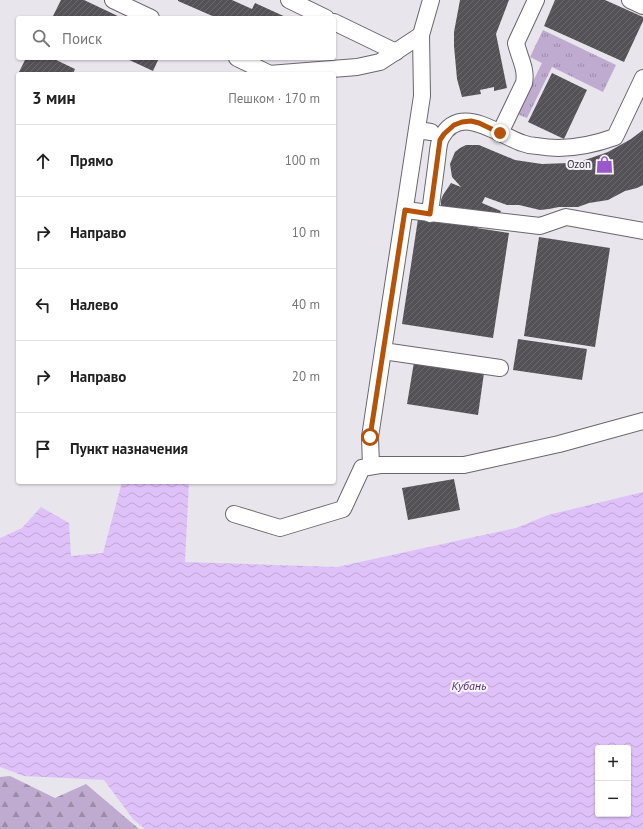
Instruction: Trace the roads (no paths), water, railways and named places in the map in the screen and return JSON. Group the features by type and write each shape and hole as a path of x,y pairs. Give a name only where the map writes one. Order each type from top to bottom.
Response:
{"lane":[{"path":"113,0 147,16"},
{"path":"289,0 322,16"},
{"path":"371,466 370,437 405,210 424,131 421,35 431,0"},
{"path":"500,133 526,76 516,43 536,0"},
{"path":"630,0 643,6"},
{"path":"336,23 396,52"},
{"path":"295,72 357,67 380,62 421,35"},
{"path":"241,60 266,72"},
{"path":"430,214 440,140 454,125 471,121 479,123 523,144 554,148 585,146 615,136 643,78"},
{"path":"405,210 540,226 566,217 643,231"},
{"path":"383,351 500,368"},
{"path":"234,514 280,528 343,509 362,468 380,465 464,465 559,444 643,421"}],"water":[{"name":"Кубань","path":"121,484 189,484 185,562 337,567 516,528 548,515 643,492 643,829 145,829 133,819 104,780 24,776 0,767 0,538 22,528 41,507 69,523 71,556 103,553"}],"place":[{"name":"Ozon","path":"604,164"}]}
